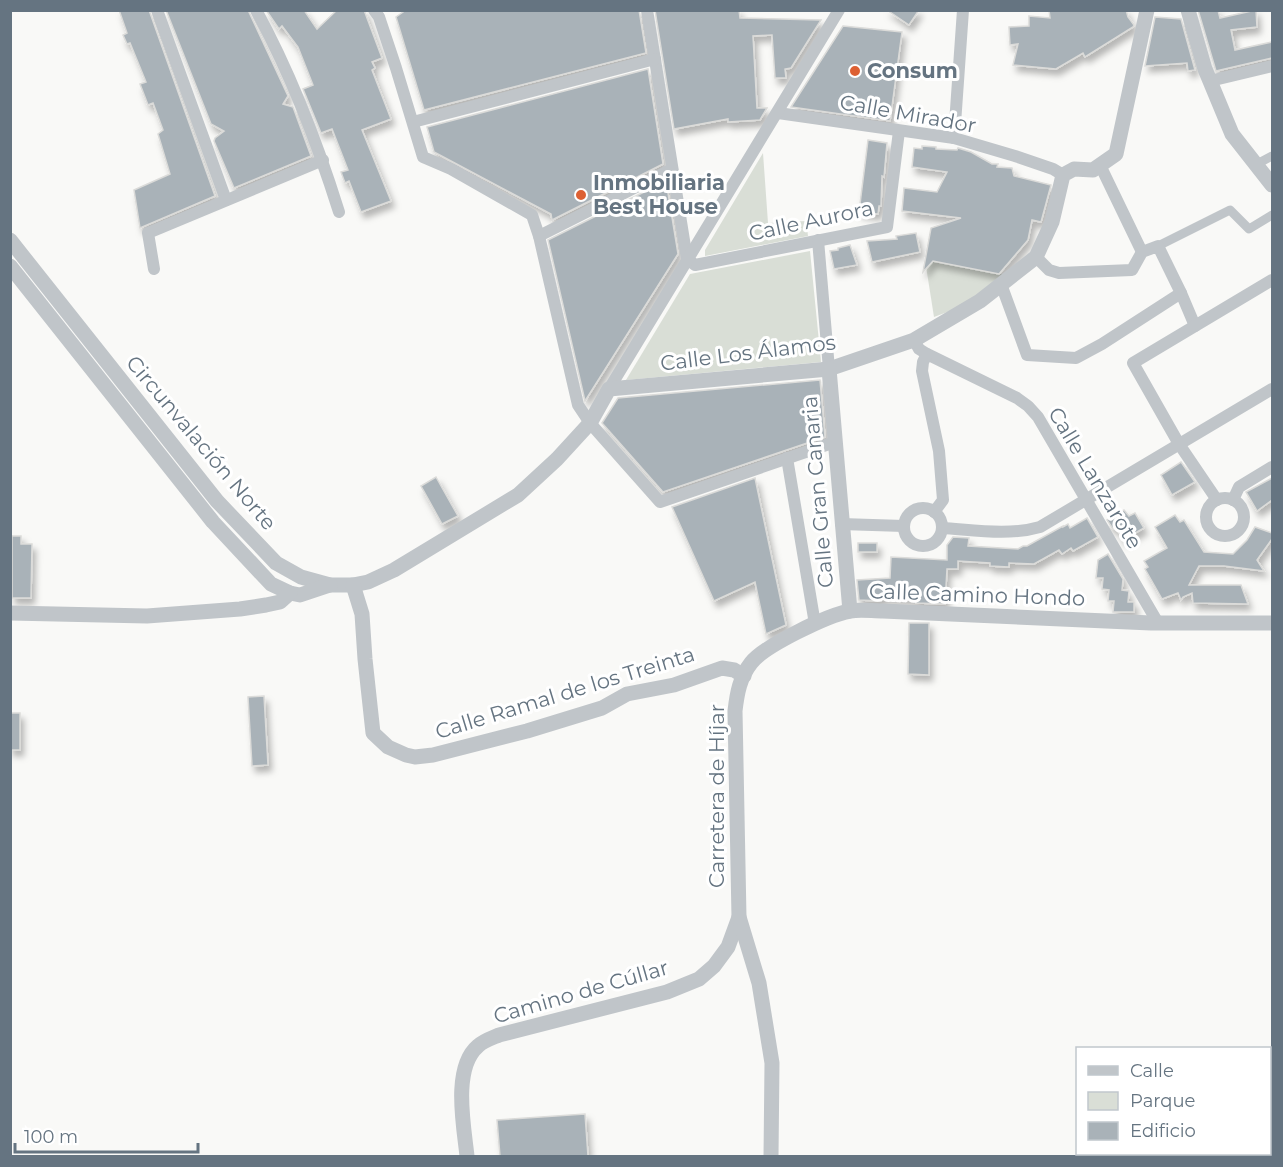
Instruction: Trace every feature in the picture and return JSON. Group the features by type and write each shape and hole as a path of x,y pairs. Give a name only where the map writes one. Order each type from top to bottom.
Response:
{"street":[{"path":"158,10 226,200"},
{"path":"256,10 278,51 323,160 339,212"},
{"path":"647,10 687,260"},
{"path":"290,593 300,595 330,585 354,585 368,582 394,570 518,495 557,459 590,423 839,10"},
{"path":"954,138 963,10"},
{"path":"1063,175 1074,169 1093,170 1116,154 1147,10"},
{"path":"1188,10 1210,81 1232,134 1272,185"},
{"path":"380,13 423,157 532,215 539,236 578,405 590,423 660,502 835,442"},
{"path":"413,122 655,59"},
{"path":"1210,81 1272,66"},
{"name":"Calle Mirador","path":"778,113 954,138 1034,163 1063,175"},
{"name":"Calle Aurora","path":"687,260 695,265 887,227 899,131"},
{"path":"1257,164 1272,156"},
{"path":"154,269 148,233 323,160"},
{"path":"1100,165 1142,252"},
{"path":"539,236 672,169"},
{"name":"Calle Los Álamos","path":"609,389 829,369 914,340 980,301 1036,257 1052,222 1063,175"},
{"path":"1036,257 1049,270 1059,273 1132,270 1142,252 1230,210 1249,229 1272,215"},
{"name":"Circunvalación Norte","path":"10,240 217,501 276,562 301,578 330,585"},
{"path":"818,240 829,369"},
{"path":"1158,246 1195,326"},
{"name":"Circunvalación Norte","path":"10,266 213,522 271,584 290,593"},
{"path":"1217,500 1179,444 1133,363 1272,280"},
{"path":"1001,284 1027,355 1076,358 1181,293"},
{"name":"Calle Lanzarote","path":"914,340 919,349 927,354 1017,398 1038,417 1158,623"},
{"path":"927,354 922,371 939,451 943,500 934,512"},
{"name":"Calle Gran Canaria","path":"829,369 850,611"},
{"path":"942,528 1025,531 1040,527 1272,389"},
{"path":"787,458 814,624"},
{"path":"1233,500 1239,487 1272,467"},
{"path":"1227,498 1233,500 1242,509 1243,521 1237,532 1225,536 1214,532 1207,521 1208,509 1217,500 1227,498"},
{"path":"922,508 934,512 942,528 937,540 925,546 913,543 908,538 904,526 908,516 922,508"},
{"path":"841,524 904,526"},
{"path":"276,562 289,584 290,593"},
{"name":"Calle Ramal de los Treinta","path":"354,585 362,614 373,733 388,747 406,755 415,757 434,755 528,731 602,708 627,694 674,685 722,668 734,670 744,676"},
{"path":"10,613 147,616 266,605 280,602 290,593"},
{"name":"Calle Camino Hondo","path":"744,676 750,664 760,654 814,624 850,611 1158,623 1272,623"},
{"name":"Carretera de Híjar","path":"739,917 735,711 736,696 744,676"},
{"path":"739,917 759,983 772,1063 771,1156"},
{"name":"Camino de Cúllar","path":"466,1156 461,1084 468,1059 477,1046 499,1035 667,992 699,979 714,966 728,947 739,917"}],"green space":[{"path":"763,153 768,223 806,221 808,236 705,256 705,250"},
{"path":"810,251 821,362 626,380 690,274"},
{"path":"925,260 1006,275 958,308 934,317"}],"building":[{"path":"119,10 149,10 215,196 140,228 134,190 170,174 158,134 163,130 153,103 148,105 140,84 146,82 130,43 127,44 123,35 127,33"},
{"path":"166,10 248,10 288,96 283,104 293,107 311,156 234,188 214,141 224,131 211,124"},
{"path":"266,10 304,10 317,29 337,10 364,10 382,58 372,62 375,68 372,70 391,119 362,130 391,201 361,212 349,181 345,183 341,172 348,170 332,129 321,133 303,89 313,85 298,47 282,26 279,29"},
{"path":"406,10 639,10 646,53 424,110 396,17"},
{"path":"655,10 739,10 740,18 821,20 791,68 785,69 786,78 775,78 772,35 753,36 757,108 767,108 760,120 728,122 728,119 674,129"},
{"path":"887,10 919,10 909,25"},
{"path":"1049,10 1126,10 1134,25 1085,57 1083,53 1056,69 1013,65 1018,44 1010,45 1009,27 1029,26 1029,16 1050,18"},
{"path":"1198,10 1218,10 1220,18 1256,10 1257,27 1231,30 1235,50 1272,42 1272,58 1216,71"},
{"path":"1155,17 1181,19 1195,70 1188,71 1187,63 1145,66"},
{"name":"Consum","path":"843,26 902,32 890,121 791,107"},
{"path":"648,69 663,164 552,220 551,214 434,152 427,127"},
{"path":"868,140 887,143 884,177 882,176 881,206 879,206 878,214 859,212"},
{"path":"922,146 936,147 936,149 957,150 958,148 971,152 992,164 998,164 997,167 1012,168 1014,176 1051,185 1041,222 1032,220 1028,240 999,274 933,261 923,272 931,228 961,218 902,211 904,188 937,192 947,172 912,167 914,148 922,149"},
{"path":"666,181 678,254 585,401 548,240"},
{"path":"916,233 920,252 872,262 867,241 897,239 896,236"},
{"path":"850,245 857,265 834,269 830,251"},
{"path":"820,380 825,437 663,492 602,423 618,398"},
{"path":"1181,462 1195,482 1172,495 1161,475"},
{"path":"436,477 458,516 442,524 421,486"},
{"path":"755,478 786,625 766,634 755,582 714,601 672,507"},
{"path":"1272,478 1272,500 1257,511 1246,492"},
{"path":"1124,510 1129,516 1135,513 1144,528 1123,540 1116,527 1113,529 1107,520"},
{"path":"1175,515 1180,522 1184,520 1204,552 1233,554 1247,540 1255,527 1272,533 1272,539 1257,560 1264,571 1224,566 1199,566 1189,585 1241,585 1248,604 1193,603 1192,593 1181,600 1178,593 1162,599 1145,569 1148,567 1144,561 1167,548 1155,527"},
{"path":"1087,518 1098,537 1073,551 1071,548 1062,554 1059,550 1034,564 1009,563 1009,567 958,561 958,569 947,569 945,604 916,603 916,599 881,597 881,601 859,600 857,580 890,578 891,557 947,560 947,545 953,537 969,538 968,546 1018,549 1063,526 1068,524 1070,528"},
{"path":"12,536 21,536 21,544 32,544 31,598 12,598"},
{"path":"858,543 877,543 877,552 858,552"},
{"path":"1108,554 1123,579 1122,590 1129,591 1128,602 1134,602 1134,612 1113,612 1114,601 1108,601 1109,590 1102,589 1103,578 1096,578 1098,560"},
{"path":"909,623 929,623 929,675 908,674"},
{"path":"264,696 268,765 252,766 248,697"},
{"path":"10,713 20,713 20,750 10,750"},
{"path":"585,1114 588,1156 500,1156 497,1120"}],"place":[{"name":"Consum","path":"855,71"},
{"name":"Inmobiliaria Best House","path":"581,195"}]}
